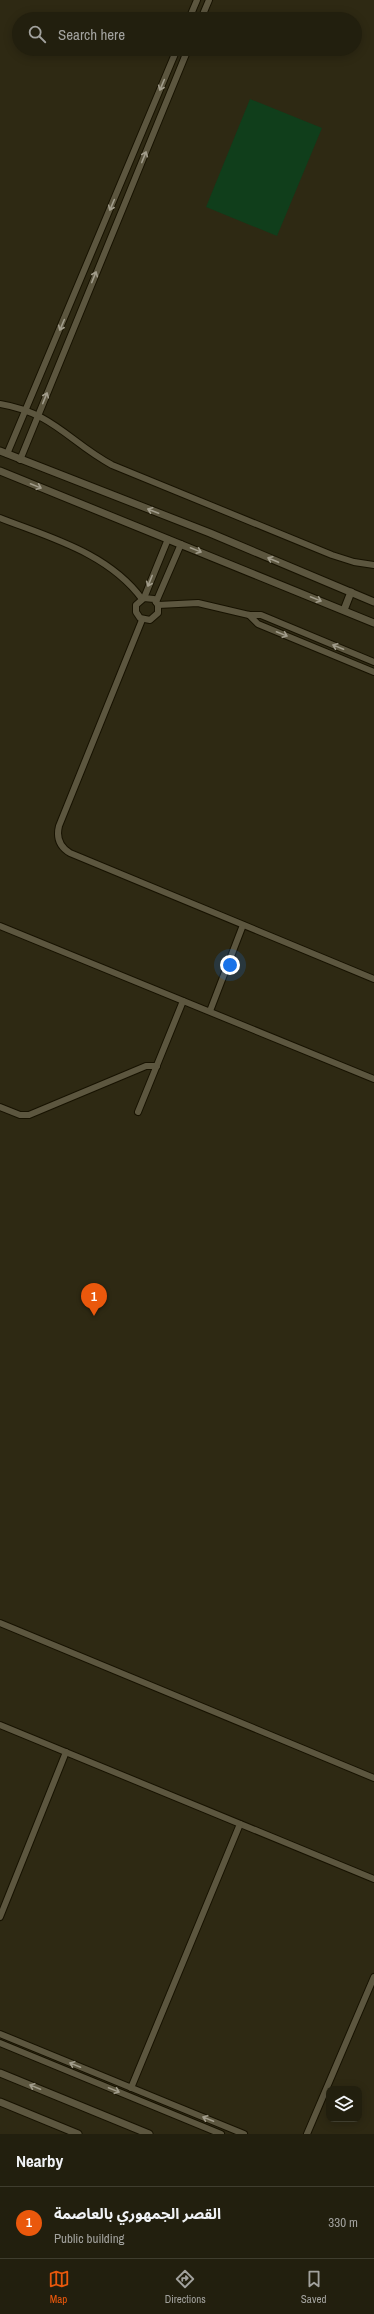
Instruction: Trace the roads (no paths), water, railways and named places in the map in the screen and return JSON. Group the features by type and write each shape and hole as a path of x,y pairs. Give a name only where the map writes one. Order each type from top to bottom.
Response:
{"street":[{"path":"192,12 197,0"},
{"path":"204,12 209,0"},
{"path":"7,454 174,56"},
{"path":"20,460 185,56"},
{"path":"0,404 38,414 112,465 332,555 354,562 374,565"},
{"path":"0,451 210,534 374,602"},
{"path":"0,471 374,622"},
{"path":"0,518 96,557 126,579 143,598 150,598 157,603 198,603 248,615 261,616 374,662"},
{"path":"168,539 143,598 138,602 136,609 137,615 142,620 154,619 158,613 157,603 181,544"},
{"path":"344,610 351,592"},
{"path":"248,615 258,624 374,672"},
{"path":"142,620 59,826 59,840 63,848 70,853 374,979"},
{"path":"210,1011 243,925"},
{"path":"0,926 374,1079"},
{"path":"138,1112 184,1001"},
{"path":"0,1107 20,1115 29,1115 146,1066 157,1066"},
{"path":"0,1623 374,1778"},
{"path":"0,1725 374,1879"},
{"path":"0,1917 66,1752"},
{"path":"131,2088 240,1824"},
{"path":"307,2134 374,1977"},
{"path":"0,2034 244,2134"},
{"path":"0,2043 221,2134"},
{"path":"89,2080 92,2072"},
{"path":"0,2073 149,2134"},
{"path":"0,2102 78,2134"}],"place":[{"name":"القصر الجمهوري بالعاصمة","path":"94,1316"}]}
